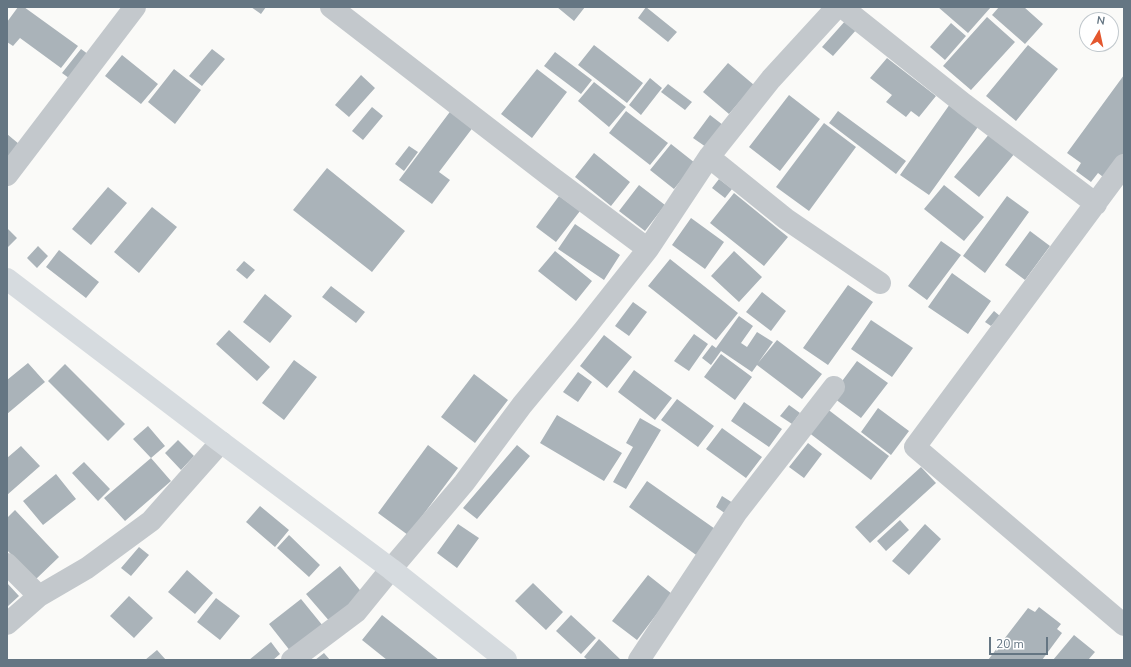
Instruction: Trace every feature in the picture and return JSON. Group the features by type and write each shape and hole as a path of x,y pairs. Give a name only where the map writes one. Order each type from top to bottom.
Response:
{"street":[{"path":"7,175 135,7"},
{"path":"331,7 531,162 648,249"},
{"path":"292,660 356,612 464,483 522,405 648,249 709,157 771,79 837,7"},
{"path":"842,7 964,104 1096,204"},
{"path":"709,157 786,219 880,283"},
{"path":"1124,165 916,447 1124,624"},
{"path":"7,279 220,442 391,569 506,660"},
{"path":"639,660 737,512 834,387"},
{"path":"7,624 39,596 87,568 151,521 220,442"},
{"path":"7,564 39,596"}],"building":[{"path":"18,7 24,7 78,46 61,68 20,38 13,46 7,42 7,22"},
{"path":"251,7 266,7 261,14"},
{"path":"557,7 585,7 574,21"},
{"path":"646,7 677,32 668,42 638,18"},
{"path":"938,7 991,7 968,33"},
{"path":"999,7 1024,7 1043,24 1025,44 992,15"},
{"path":"987,17 1015,42 971,90 943,66"},
{"path":"846,20 857,29 833,56 822,47"},
{"path":"951,23 966,36 945,60 930,47"},
{"path":"594,45 643,83 627,103 578,65"},
{"path":"1028,45 1058,69 1016,121 986,96"},
{"path":"81,49 92,57 73,81 62,73"},
{"path":"212,49 225,59 202,86 189,76"},
{"path":"555,52 592,80 581,94 544,66"},
{"path":"122,55 158,84 141,104 105,76"},
{"path":"887,58 936,96 919,117 911,111 906,117 886,102 892,95 870,78"},
{"path":"728,63 754,85 729,114 703,92"},
{"path":"174,69 201,90 175,124 148,102"},
{"path":"537,69 567,92 532,138 501,114"},
{"path":"361,75 375,88 349,117 335,105"},
{"path":"1124,75 1124,157 1107,180 1098,173 1091,182 1076,171 1081,163 1067,153"},
{"path":"650,78 662,88 641,115 629,105"},
{"path":"594,82 626,107 609,127 578,101"},
{"path":"668,84 692,102 685,110 661,92"},
{"path":"789,95 820,119 780,171 749,147"},
{"path":"950,104 980,124 929,195 900,175"},
{"path":"372,107 383,116 363,140 352,131"},
{"path":"452,109 474,126 439,172 450,180 432,204 399,180"},
{"path":"626,111 668,143 650,165 609,133"},
{"path":"838,111 906,161 896,174 829,123"},
{"path":"710,115 723,125 706,147 693,138"},
{"path":"824,123 856,147 809,211 776,187"},
{"path":"990,133 1015,153 979,197 954,177"},
{"path":"7,134 19,144 7,158"},
{"path":"671,144 695,163 674,189 650,170"},
{"path":"409,146 418,152 404,171 395,164"},
{"path":"594,153 630,182 611,206 575,177"},
{"path":"327,168 405,231 372,272 293,210"},
{"path":"719,179 732,189 725,198 712,188"},
{"path":"639,185 665,205 645,231 619,211"},
{"path":"944,185 984,217 964,241 924,209"},
{"path":"108,187 127,203 91,245 72,229"},
{"path":"734,193 788,237 764,266 710,223"},
{"path":"559,196 580,211 556,242 536,227"},
{"path":"1007,196 1029,212 985,273 963,256"},
{"path":"152,207 177,227 139,273 114,252"},
{"path":"691,218 724,242 705,269 672,245"},
{"path":"575,224 620,255 604,280 558,249"},
{"path":"7,228 17,238 7,248"},
{"path":"1030,231 1050,246 1025,280 1005,265"},
{"path":"941,241 961,255 927,300 908,286"},
{"path":"38,246 48,256 37,268 27,258"},
{"path":"59,250 99,282 86,298 46,267"},
{"path":"555,251 592,281 576,301 538,271"},
{"path":"734,251 762,277 739,302 711,276"},
{"path":"670,259 738,313 716,340 648,286"},
{"path":"244,261 255,270 247,279 236,270"},
{"path":"952,273 991,301 968,334 928,307"},
{"path":"848,285 873,302 828,365 803,348"},
{"path":"331,286 365,312 356,323 322,297"},
{"path":"762,292 786,311 771,331 746,312"},
{"path":"265,294 292,316 270,343 243,322"},
{"path":"633,302 647,312 629,336 615,326"},
{"path":"994,311 1000,316 991,326 985,322"},
{"path":"739,316 753,326 741,343 747,347 757,332 773,342 758,363 777,340 822,374 802,399 757,365 752,372 721,351 711,365 702,358 712,345 716,348"},
{"path":"871,320 913,348 892,377 851,349"},
{"path":"229,330 270,367 257,381 216,344"},
{"path":"694,334 708,344 689,371 674,361"},
{"path":"604,335 632,357 607,388 580,366"},
{"path":"721,354 752,377 735,400 704,377"},
{"path":"294,360 317,377 284,420 262,403"},
{"path":"857,361 888,383 861,418 831,396"},
{"path":"28,363 45,382 7,414 7,380"},
{"path":"65,364 125,424 108,441 48,381"},
{"path":"634,370 672,398 655,420 618,392"},
{"path":"578,372 592,382 578,402 563,392"},
{"path":"474,374 508,400 475,443 441,417"},
{"path":"677,399 714,426 698,447 661,420"},
{"path":"744,402 782,429 769,447 731,421"},
{"path":"789,405 800,413 792,424 780,416"},
{"path":"826,408 889,456 871,480 808,432"},
{"path":"878,408 909,431 891,455 861,432"},
{"path":"557,415 622,453 604,481 540,443"},
{"path":"640,418 661,430 626,489 613,482 633,447 626,443"},
{"path":"148,426 165,446 151,458 133,439"},
{"path":"722,428 762,457 746,478 706,449"},
{"path":"178,440 194,456 181,470 165,453"},
{"path":"808,443 822,454 804,478 789,467"},
{"path":"428,445 458,468 408,535 378,513"},
{"path":"517,445 530,456 477,519 463,508"},
{"path":"21,446 40,466 7,495 7,458"},
{"path":"151,458 171,481 125,521 104,498"},
{"path":"84,462 110,489 98,501 72,473"},
{"path":"921,467 936,483 870,543 855,527"},
{"path":"56,474 76,499 43,525 23,501"},
{"path":"647,481 718,531 699,557 629,507"},
{"path":"722,496 733,503 726,514 716,507"},
{"path":"260,506 289,530 275,547 246,522"},
{"path":"15,510 59,557 35,580 7,550 7,518"},
{"path":"900,520 909,530 886,551 877,541"},
{"path":"458,524 479,538 457,568 437,553"},
{"path":"925,524 941,539 909,575 892,561"},
{"path":"289,535 320,565 309,577 277,548"},
{"path":"139,547 149,555 131,576 121,568"},
{"path":"340,566 364,595 331,623 306,594"},
{"path":"187,570 213,593 195,614 168,592"},
{"path":"648,575 672,594 637,640 612,621"},
{"path":"7,583 19,596 7,607"},
{"path":"533,583 563,612 546,630 515,601"},
{"path":"129,596 153,618 134,638 110,616"},
{"path":"216,598 240,616 220,640 197,622"},
{"path":"301,599 323,626 291,652 269,624"},
{"path":"1039,607 1061,624 1057,629 1062,633 1042,660 988,660 1028,608 1035,612"},
{"path":"382,615 439,660 387,660 362,640"},
{"path":"571,615 596,638 581,654 556,631"},
{"path":"1074,635 1095,652 1088,660 1053,660"},
{"path":"599,639 621,660 588,660 584,657"},
{"path":"271,642 280,654 273,660 249,660"},
{"path":"157,650 166,660 145,660"},
{"path":"324,653 330,660 315,660"}]}
